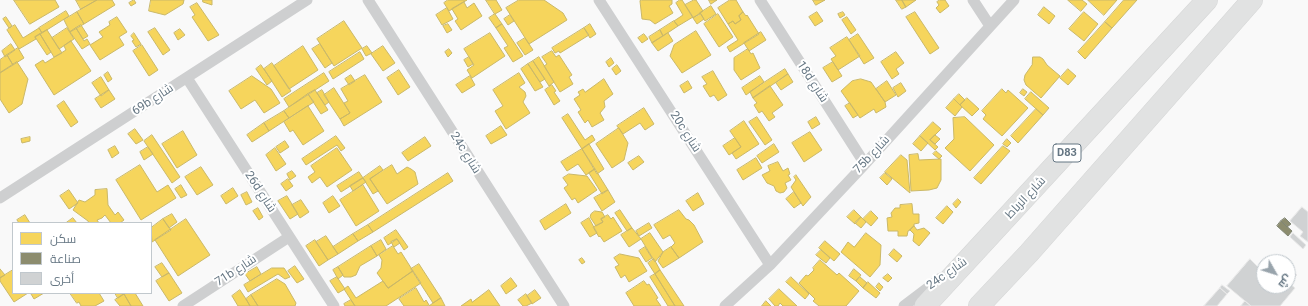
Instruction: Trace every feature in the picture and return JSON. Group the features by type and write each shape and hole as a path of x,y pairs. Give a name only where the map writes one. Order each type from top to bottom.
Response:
{"highway":[{"name":"شارع الرباط","path":"925,306 971,258 1207,0"},
{"path":"979,306 1029,253 1252,0"}],"street":[{"name":"69b شارع","path":"0,198 308,0"},
{"name":"24c شارع","path":"368,0 564,306"},
{"name":"20c شارع","path":"599,0 770,265"},
{"name":"18d شارع","path":"760,0 864,164"},
{"path":"973,0 990,26"},
{"name":"75b شارع","path":"725,306 770,265 1014,0"},
{"name":"26d شارع","path":"187,78 334,306"},
{"name":"71b شارع","path":"183,306 289,237"},
{"name":"24c شارع","path":"904,306 932,284 971,258"}],"building: سكن":[{"path":"14,0 55,0 59,7 30,24"},
{"path":"76,0 97,0 81,9"},
{"path":"97,0 112,0 115,5 84,24 77,12"},
{"path":"134,0 136,3 131,6 129,3"},
{"path":"151,0 184,0 183,4 165,15 149,11"},
{"path":"203,0 212,0 212,5 203,2"},
{"path":"448,0 467,0 449,11 444,3"},
{"path":"486,0 496,0 502,10 495,14"},
{"path":"519,0 544,0 563,13 567,20 529,44 506,8"},
{"path":"672,0 672,4 669,6 673,13 655,24 650,20 642,19 640,1"},
{"path":"682,0 693,17 678,26 674,21 683,15 676,3"},
{"path":"696,0 703,11 693,18 685,5"},
{"path":"709,0 717,0 711,4"},
{"path":"730,0 736,0 743,12 739,16 741,20 735,24 733,21 728,24 718,8"},
{"path":"813,0 825,0 816,5"},
{"path":"896,0 902,0 906,7 902,9"},
{"path":"902,0 916,0 906,7"},
{"path":"940,0 945,0 949,6 940,13 936,8 939,5 937,2"},
{"path":"1068,0 1082,0 1087,4 1081,11"},
{"path":"1088,0 1117,0 1104,15"},
{"path":"1124,0 1137,0 1112,28 1105,22"},
{"path":"464,2 467,8 474,3 482,16 461,30 455,21 458,19 452,9"},
{"path":"197,3 219,35 208,41 192,17 195,15 190,7"},
{"path":"711,6 716,14 705,21 700,13"},
{"path":"1044,7 1055,16 1049,24 1038,15"},
{"path":"447,8 453,19 442,25 436,15"},
{"path":"66,11 69,16 42,33 39,28"},
{"path":"77,12 84,24 70,32 64,20"},
{"path":"743,12 746,16 747,15 759,34 730,52 727,47 738,40 728,24 733,21 735,24 741,20 739,16"},
{"path":"817,12 823,21 815,26 809,17"},
{"path":"843,12 845,15 840,18 838,14"},
{"path":"915,12 939,48 930,54 906,17"},
{"path":"1084,12 1098,24 1084,41 1069,29"},
{"path":"495,14 502,24 496,28 489,18"},
{"path":"701,14 704,19 697,24 693,18"},
{"path":"718,14 733,37 719,47 704,24"},
{"path":"510,15 514,21 508,25 504,19"},
{"path":"6,17 12,26 9,28 3,19"},
{"path":"117,17 127,32 119,37 124,45 100,60 90,45 103,37 99,32 110,25 109,22"},
{"path":"847,17 856,30 851,34 842,20"},
{"path":"344,21 362,48 334,66 317,39"},
{"path":"674,21 678,26 663,36 660,30"},
{"path":"1105,22 1112,28 1085,59 1078,52"},
{"path":"448,24 452,30 447,33 443,26"},
{"path":"502,24 523,56 513,62 504,48 508,46 496,28"},
{"path":"590,24 596,34 590,38 584,28"},
{"path":"15,25 23,38 39,28 42,33 35,37 36,39 19,49 7,30"},
{"path":"81,25 88,36 83,39 76,28"},
{"path":"67,28 74,39 59,49 52,38"},
{"path":"76,28 84,41 87,39 90,44 82,49 70,32"},
{"path":"155,28 170,50 163,55 148,32"},
{"path":"584,28 589,35 560,53 559,51 555,53 552,48"},
{"path":"180,29 185,35 178,40 174,33"},
{"path":"47,30 62,53 54,57 40,34"},
{"path":"660,30 663,36 652,43 649,37"},
{"path":"696,31 711,55 682,73 670,56 674,45"},
{"path":"761,32 766,40 749,51 744,43"},
{"path":"134,33 141,44 136,47 131,36"},
{"path":"490,33 505,56 472,78 467,70 474,65 464,49"},
{"path":"668,33 673,41 658,51 652,43"},
{"path":"40,34 51,52 47,55 35,37"},
{"path":"644,34 648,39 642,43 638,38"},
{"path":"858,34 874,58 864,64 849,40"},
{"path":"847,37 860,56 838,70 831,59 836,56 830,48"},
{"path":"525,38 533,50 525,55 517,43"},
{"path":"71,41 91,71 54,95 35,65 43,60 45,63 66,50 64,46"},
{"path":"11,44 15,50 5,57 2,51"},
{"path":"320,44 332,63 325,68 312,49"},
{"path":"142,45 158,70 149,76 133,51"},
{"path":"303,46 318,70 289,89 274,66"},
{"path":"367,46 372,53 366,56 362,49"},
{"path":"383,46 395,63 383,71 371,54"},
{"path":"18,48 24,58 13,65 7,55"},
{"path":"449,49 452,53 448,57 445,52"},
{"path":"748,49 751,54 753,53 760,68 741,80 734,70 734,58"},
{"path":"552,51 556,57 559,55 572,75 569,77 573,84 560,92 544,66 547,64 542,57"},
{"path":"360,52 364,59 333,79 329,72"},
{"path":"896,52 904,63 896,69 899,74 892,79 881,62"},
{"path":"7,55 13,65 0,73 0,60"},
{"path":"469,57 473,64 468,67 464,60"},
{"path":"539,57 554,82 549,86 533,61"},
{"path":"1033,57 1040,57 1043,59 1047,65 1060,76 1041,98 1026,85 1024,80 1025,75 1032,65"},
{"path":"611,58 614,63 609,67 606,62"},
{"path":"533,61 545,79 540,82 528,64"},
{"path":"17,62 28,79 22,104 9,113 0,99 0,73"},
{"path":"833,62 842,76 832,82 823,68"},
{"path":"272,63 291,91 282,97 264,69"},
{"path":"528,64 543,87 535,91 521,69"},
{"path":"261,65 272,81 267,85 256,69"},
{"path":"617,65 621,71 616,75 612,69"},
{"path":"785,69 788,74 753,98 750,92"},
{"path":"1068,69 1076,76 1068,85 1060,78"},
{"path":"399,70 410,87 398,95 387,78"},
{"path":"713,71 727,95 718,101 714,95 710,97 703,86 707,84 702,77"},
{"path":"108,72 112,79 108,82 104,75"},
{"path":"324,73 329,81 289,107 284,99"},
{"path":"519,73 525,83 519,87 525,92 526,96 523,102 530,113 506,129 495,111 503,106 493,90"},
{"path":"788,74 793,82 781,90 776,83"},
{"path":"351,75 355,81 349,85 345,79"},
{"path":"365,75 382,102 344,126 340,119 350,113 344,103 348,101 341,89"},
{"path":"252,76 271,89 280,103 264,113 255,100 241,109 229,91"},
{"path":"470,76 475,85 462,93 456,85"},
{"path":"760,76 764,82 746,95 742,88"},
{"path":"101,77 109,90 101,96 92,83"},
{"path":"604,79 613,94 604,101 605,107 600,113 604,120 592,127 588,120 585,123 578,112 581,110 574,99 580,95 578,92 583,89 585,92"},
{"path":"861,79 871,82 885,102 886,107 876,113 874,109 860,118 841,91 852,81"},
{"path":"688,81 692,88 684,93 680,86"},
{"path":"887,81 896,95 885,102 876,89"},
{"path":"901,83 906,91 898,97 893,88"},
{"path":"552,85 556,91 554,92 560,101 554,105 545,90"},
{"path":"770,86 783,105 772,113 775,117 769,121 762,111 759,113 754,105 757,103 753,98"},
{"path":"334,88 350,113 340,119 324,95"},
{"path":"1002,89 1006,93 1008,90 1028,108 1002,136 983,119 986,115 982,111"},
{"path":"1023,89 1027,92 1024,96 1020,93"},
{"path":"109,90 115,99 101,108 95,99"},
{"path":"315,90 328,110 321,114 308,94"},
{"path":"322,90 329,102 325,105 317,93"},
{"path":"1031,92 1049,108 1043,115 1025,99"},
{"path":"308,94 314,102 289,118 284,111"},
{"path":"959,94 965,100 960,105 954,99"},
{"path":"967,98 979,109 972,116 960,105"},
{"path":"954,99 962,107 955,116 946,108"},
{"path":"64,101 78,122 71,127 57,106"},
{"path":"850,103 858,115 853,118 845,106"},
{"path":"308,106 324,131 303,145 293,130 290,132 284,122"},
{"path":"644,108 654,124 645,130 640,123 623,134 617,126"},
{"path":"1036,109 1043,115 1018,143 1011,136"},
{"path":"284,111 289,118 269,131 264,123"},
{"path":"568,114 585,140 592,135 595,140 582,149 562,118"},
{"path":"757,117 772,140 765,145 749,122"},
{"path":"816,117 820,124 812,129 808,122"},
{"path":"965,117 994,145 970,171 945,148 954,139 953,118"},
{"path":"744,121 759,144 736,159 732,153 741,147 730,131"},
{"path":"933,122 941,129 930,140 938,147 935,150 920,136"},
{"path":"264,123 269,131 252,142 247,135"},
{"path":"501,126 507,135 491,144 486,136"},
{"path":"619,128 628,143 624,160 612,168 596,144"},
{"path":"135,129 143,140 136,144 128,134"},
{"path":"183,131 197,155 177,168 162,144"},
{"path":"810,132 822,150 804,162 792,143"},
{"path":"152,135 180,177 172,183 144,141"},
{"path":"935,135 940,139 935,144 930,140"},
{"path":"336,136 345,148 341,151 337,145 306,165 302,159"},
{"path":"920,136 928,143 921,151 913,144"},
{"path":"30,137 30,141 22,143 21,139"},
{"path":"425,137 431,146 408,161 402,153"},
{"path":"735,138 741,147 729,155 723,146"},
{"path":"1007,139 1011,143 1007,147 1003,144"},
{"path":"285,141 289,147 280,153 276,147"},
{"path":"589,144 604,169 597,174 582,149"},
{"path":"774,144 779,152 762,163 757,156"},
{"path":"115,146 119,153 112,158 108,150"},
{"path":"1003,146 1010,151 981,184 974,178"},
{"path":"148,147 153,154 144,160 140,152"},
{"path":"275,148 286,164 276,171 266,155"},
{"path":"337,148 352,170 327,187 320,177 312,183 308,177 315,172 311,166"},
{"path":"582,149 595,169 586,175 578,164 567,171 561,162"},
{"path":"936,151 942,156 939,159 933,154"},
{"path":"918,154 919,160 941,159 941,180 937,188 911,191 909,155"},
{"path":"901,155 907,160 910,193 885,172"},
{"path":"639,156 644,162 633,170 628,163"},
{"path":"756,158 762,168 743,180 737,170"},
{"path":"778,162 783,171 788,168 790,174 788,175 791,180 785,183 787,188 784,192 780,193 776,191 774,186 767,183 762,175 770,171 768,166"},
{"path":"140,165 157,192 168,185 176,198 141,220 116,180"},
{"path":"392,165 397,174 407,167 411,169 415,172 418,184 387,204 370,179"},
{"path":"380,166 383,170 370,179 378,191 373,194 363,178"},
{"path":"201,167 213,185 197,195 185,177"},
{"path":"595,169 608,190 602,194 589,173"},
{"path":"292,171 296,176 290,180 287,174"},
{"path":"359,172 363,178 341,192 337,186"},
{"path":"448,173 453,181 373,232 368,225"},
{"path":"885,173 892,179 887,185 880,178"},
{"path":"569,174 587,176 597,190 578,203 575,198 572,200 564,188 568,185 563,178"},
{"path":"796,175 811,197 803,206 791,187 796,180 794,177"},
{"path":"363,178 366,182 353,191 350,186"},
{"path":"288,179 293,186 286,191 281,184"},
{"path":"181,185 187,195 181,198 175,189"},
{"path":"363,185 379,211 356,226 340,200"},
{"path":"233,188 238,196 226,204 221,196"},
{"path":"107,189 108,205 115,215 118,212 124,220 121,222 110,222 105,215 97,220 98,222 88,222 73,210 79,200 85,202 95,195 95,190"},
{"path":"69,190 78,203 69,209 60,196"},
{"path":"608,190 615,202 602,211 594,198"},
{"path":"247,192 252,202 246,205 241,195"},
{"path":"794,192 801,203 794,208 786,199"},
{"path":"698,193 704,204 693,211 686,201"},
{"path":"287,196 298,214 290,219 278,201"},
{"path":"333,196 340,206 329,213 323,203"},
{"path":"958,199 961,202 956,208 953,204"},
{"path":"301,200 309,212 300,218 292,205"},
{"path":"566,204 571,213 545,230 540,221"},
{"path":"912,204 913,214 919,214 919,223 914,224 914,226 908,231 907,236 898,236 898,231 888,231 887,218 892,217 891,213 895,208 900,208 900,205"},
{"path":"947,206 953,212 943,224 936,218"},
{"path":"258,208 263,217 259,220 253,211"},
{"path":"620,210 632,228 627,231 615,213"},
{"path":"679,210 686,219 694,225 703,242 679,258 671,247 675,243 670,235 663,239 654,225"},
{"path":"854,210 861,217 855,224 847,217"},
{"path":"595,211 602,212 605,217 601,219 603,222 596,226 590,217"},
{"path":"871,211 878,218 871,226 863,219"},
{"path":"172,214 177,222 169,228 163,219"},
{"path":"25,215 29,222 18,222 17,220"},
{"path":"608,215 611,219 613,217 622,231 604,242 593,227 603,222 601,219"},
{"path":"861,217 866,222 861,228 855,223"},
{"path":"73,218 76,222 67,222"},
{"path":"589,218 597,233 590,237 581,223"},
{"path":"163,219 171,230 152,242 152,227"},
{"path":"186,219 210,255 178,276 155,240"},
{"path":"649,223 652,228 639,236 636,231"},
{"path":"368,225 373,232 358,241 353,234"},
{"path":"914,226 917,230 924,228 930,233 919,246 913,241 914,234 910,230"},
{"path":"632,228 641,239 629,247 621,235"},
{"path":"396,230 408,247 404,250 397,239 388,245 384,238"},
{"path":"650,233 663,252 655,262 641,239"},
{"path":"866,233 881,245 880,265 870,277 841,252 848,242 854,247"},
{"path":"353,234 358,241 338,254 333,247"},
{"path":"326,236 338,254 328,260 316,242"},
{"path":"397,239 400,243 394,247 391,242"},
{"path":"315,240 328,260 319,266 306,246"},
{"path":"381,240 386,249 377,256 371,246"},
{"path":"825,241 840,254 834,261 819,248"},
{"path":"371,246 377,256 360,266 356,275 344,277 338,267"},
{"path":"393,246 398,254 401,252 413,271 388,288 377,273 381,268 382,260 379,255"},
{"path":"645,247 652,258 646,262 639,251"},
{"path":"671,247 679,258 663,268 658,261 663,252"},
{"path":"894,249 902,256 897,262 889,255"},
{"path":"821,250 830,258 826,263 816,255"},
{"path":"620,254 639,258 647,271 629,282 625,275 621,278 615,267 619,265 614,258"},
{"path":"582,258 585,262 582,264 579,260"},
{"path":"654,259 660,270 655,274 648,263"},
{"path":"820,260 837,275 839,273 859,291 846,306 819,306 813,301 815,299 799,283 806,275 808,276 814,270 813,268"},
{"path":"162,263 169,273 162,277 155,267"},
{"path":"419,264 441,298 433,303 411,269"},
{"path":"295,266 304,279 297,283 288,271"},
{"path":"257,267 261,274 250,281 245,274"},
{"path":"338,267 343,275 338,279 333,270"},
{"path":"272,268 284,268 290,277 285,279 278,274 248,292 244,285"},
{"path":"0,269 5,275 0,278"},
{"path":"854,269 861,275 856,281 849,276"},
{"path":"660,270 684,306 675,306 655,274"},
{"path":"12,271 12,294 26,294 14,302 0,281 0,278"},
{"path":"413,271 421,283 386,306 355,306 344,289 348,286 356,298 383,281 388,288"},
{"path":"169,273 182,293 169,301 156,281"},
{"path":"655,274 675,306 668,306 650,277"},
{"path":"888,274 892,278 888,282 883,278"},
{"path":"337,277 345,289 338,293 330,281"},
{"path":"791,277 809,294 805,299 786,282"},
{"path":"860,277 867,283 863,288 856,281"},
{"path":"511,278 517,286 506,294 501,286"},
{"path":"277,279 285,284 296,303 295,306 258,306 251,295"},
{"path":"644,281 647,285 649,284 661,306 634,306 626,293"},
{"path":"868,282 880,293 876,298 863,288"},
{"path":"879,283 883,287 880,291 876,287"},
{"path":"416,288 424,302 426,300 429,305 404,306 399,299"},
{"path":"779,289 797,306 783,306 780,303 778,306 775,306 769,299"},
{"path":"240,290 250,306 238,306 232,296"},
{"path":"489,290 500,306 461,306 471,299 472,302"},
{"path":"535,290 541,298 532,304 527,296"},
{"path":"31,294 42,294 34,299"},
{"path":"71,294 100,294 104,301 95,306 81,306 79,302 77,303"},
{"path":"116,294 124,294 118,298"},
{"path":"124,294 136,294 143,306 131,306"},
{"path":"124,294 131,306 120,306 115,300"},
{"path":"526,294 532,303 523,306 518,300"},
{"path":"251,295 258,306 250,306 246,299"},
{"path":"441,298 445,306 429,306 433,303"},
{"path":"351,300 355,306 345,306 344,304"},
{"path":"766,301 771,306 762,306"}],"building: صناعة":[{"path":"1285,218 1291,224 1287,227 1281,221"},
{"path":"1281,221 1292,231 1288,236 1277,226"}],"building: أخرى":[{"path":"1302,207 1308,212 1308,242 1300,236 1303,232 1290,221"},
{"path":"1293,233 1306,245 1303,249 1290,237"},
{"path":"1250,259 1256,265 1256,294 1290,294 1280,306 1251,306 1227,286"},
{"path":"1222,285 1230,291 1227,294 1220,288"},
{"path":"1220,288 1227,294 1217,306 1204,306"},
{"path":"1245,301 1251,306 1241,306"}]}
